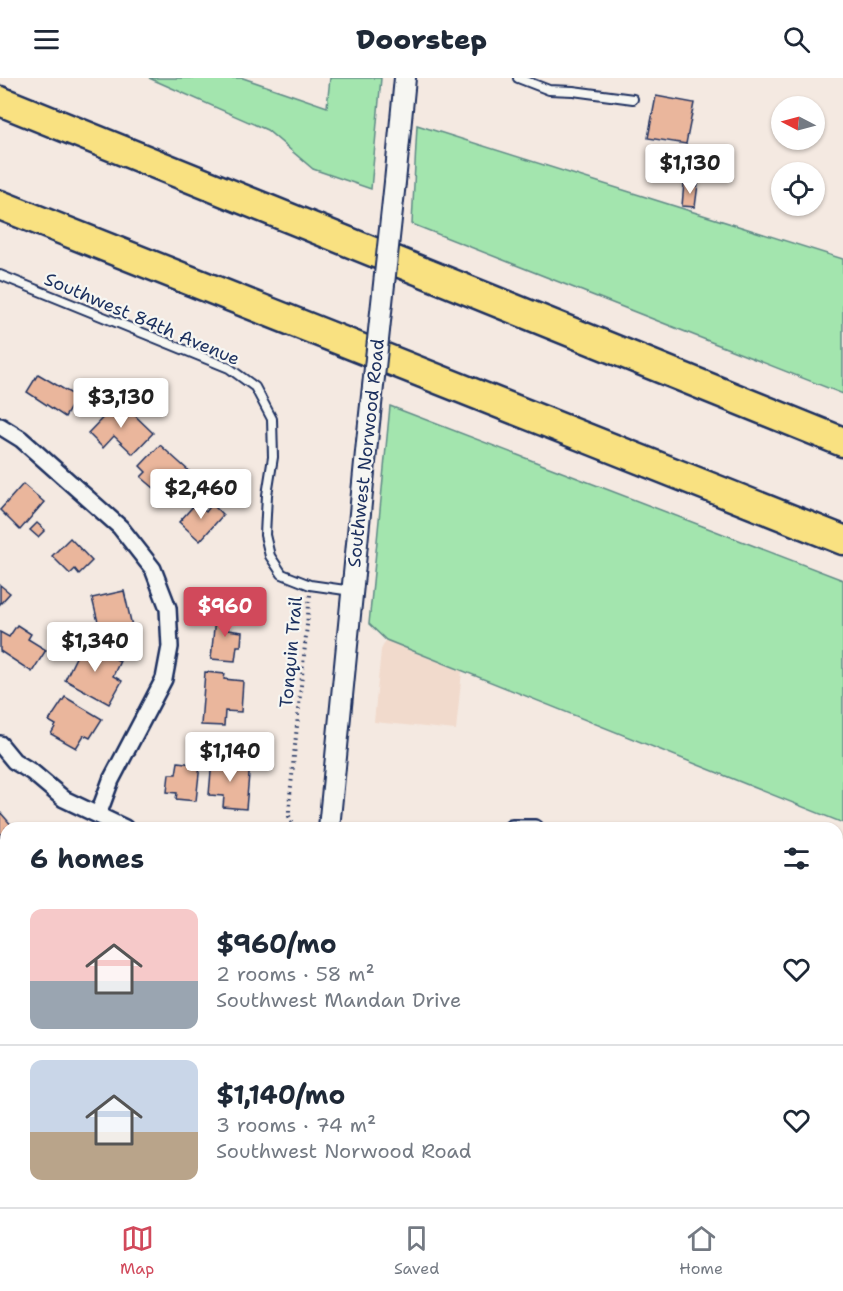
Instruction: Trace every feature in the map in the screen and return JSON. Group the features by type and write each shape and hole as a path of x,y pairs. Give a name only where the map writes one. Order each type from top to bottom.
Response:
{"highway":[{"path":"0,102 843,442"},
{"path":"0,205 843,540"}],"street":[{"name":"Southwest Norwood Road","path":"330,822 405,78"},
{"path":"0,426 21,439 120,527 153,569 168,608 170,647 164,679 111,780 98,815"},
{"path":"0,746 14,761 32,772 64,799 112,822"}],"lane":[{"path":"518,78 549,90 633,99"},
{"name":"Southwest 84th Avenue","path":"0,275 229,368 255,387 272,419 273,457 267,495 265,535 270,556 282,574 310,585 352,591"}],"path":[{"name":"Tonquin Trail","path":"292,822 289,816 289,806 310,585"}],"shaded area":[{"path":"386,640 462,671 456,730 374,722 381,650"}],"green space":[{"path":"149,78 243,78 327,107 330,78 381,78 371,189 313,169 267,130"},
{"path":"417,125 843,259 843,394 412,224"},
{"path":"390,406 843,580 843,822 386,640 369,624"}],"building":[{"path":"656,96 694,103 686,144 648,138"},
{"path":"684,183 698,184 695,207 682,206"},
{"path":"38,374 77,397 65,417 27,392"},
{"path":"118,402 122,406 123,404 153,433 133,454 114,436 103,448 88,433"},
{"path":"160,445 189,471 166,496 156,486 154,488 141,477 146,472 140,466"},
{"path":"23,484 44,502 20,530 0,510"},
{"path":"196,503 206,512 212,504 223,515 200,541 179,522"},
{"path":"37,523 45,530 38,537 30,530"},
{"path":"70,538 92,561 79,574 75,569 70,574 52,556"},
{"path":"0,585 10,593 0,604"},
{"path":"124,591 134,635 113,639 109,628 100,630 92,598"},
{"path":"216,608 230,609 228,630 242,632 241,646 237,646 235,661 211,659"},
{"path":"17,625 31,634 28,639 46,650 32,672 0,651 0,632 9,637"},
{"path":"83,643 120,661 113,676 122,681 109,704 65,680"},
{"path":"205,672 225,674 224,679 243,681 241,712 225,711 224,726 201,725"},
{"path":"65,697 102,719 90,738 84,735 76,748 51,734 56,725 49,721"},
{"path":"212,760 250,763 246,809 223,807 224,796 209,795"},
{"path":"178,762 200,765 196,801 176,799 177,793 167,792 169,774 176,774"},
{"path":"0,812 9,822 0,822"}]}
